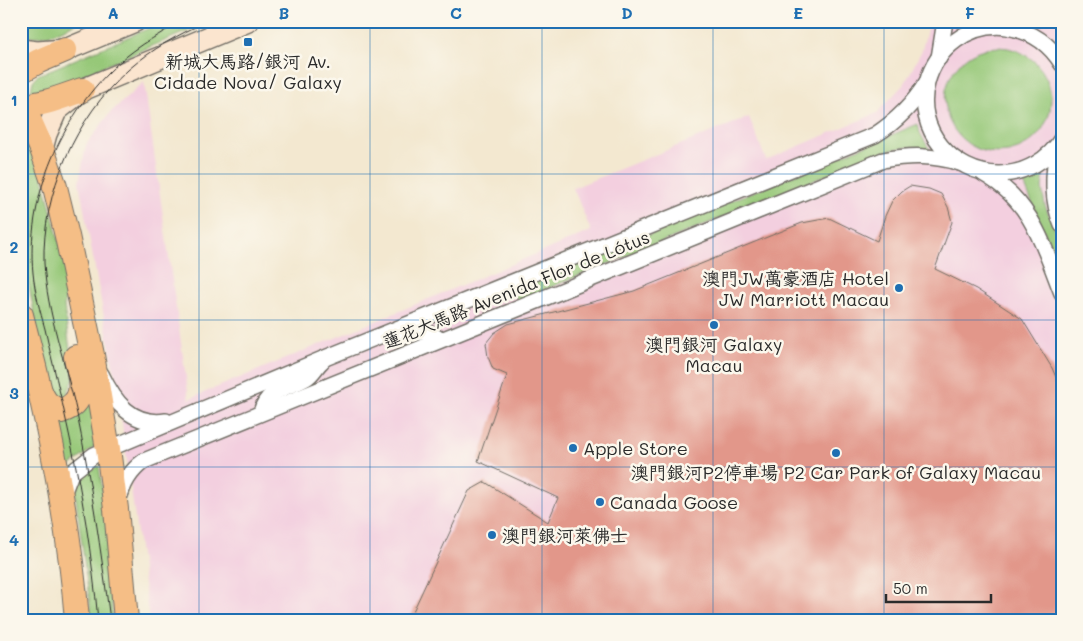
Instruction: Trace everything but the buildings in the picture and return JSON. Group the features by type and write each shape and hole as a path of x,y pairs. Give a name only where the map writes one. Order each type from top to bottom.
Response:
{"main road":[{"path":"21,70 135,21"},
{"path":"126,620 116,509 92,355 55,187 42,149 22,104 50,102 248,21"},
{"path":"21,50 37,52 65,50"},
{"path":"42,149 56,111 82,90"},
{"path":"40,391 44,401 50,407 61,410 71,406 81,392 70,318 70,306 76,276"},
{"path":"21,315 40,391 62,505 70,553 77,620"}],"street":[{"path":"939,60 945,21"},
{"path":"939,60 944,51 953,42 976,30 1009,25 1033,35 1062,43"},
{"path":"1033,35 1046,44 1062,64"},
{"name":"蓮花大馬路 Avenida Flor de Lótus","path":"62,505 63,494 71,473 89,458 108,449 177,419 875,135 891,125 918,98 939,60"},
{"path":"927,82 925,106 930,128 942,148 960,163 996,181 1011,193 1024,208 1034,224 1062,293"},
{"path":"979,172 1005,174 1024,169 1042,160 1061,139"},
{"path":"1061,139 1055,159 1053,178 1054,198 1062,225"},
{"name":"蓮花大馬路 Avenida Flor de Lótus","path":"116,509 126,479 144,460 261,412 883,160 902,156 922,155 960,163"},
{"path":"261,412 267,398 306,378 331,356 358,355 421,331 435,335 440,340"},
{"path":"92,355 113,396 134,416 155,422 177,419"}],"shaded area":[{"name":"澳門銀河 Galaxy Macau","path":"929,21 1062,21 1062,620 149,620 117,387 79,182 86,145 111,112 144,82 189,399 591,231 573,188 749,117 766,160 877,113 905,83 922,50"}],"green space":[{"path":"21,21 81,21 44,36 28,36 21,33"},
{"path":"166,21 212,21 54,87 37,92 31,90 33,81 38,75"},
{"path":"998,47 1018,51 1036,62 1047,80 1051,100 1047,120 1036,138 1018,149 998,153 978,149 960,138 949,120 945,100 949,80 960,62 978,51"},
{"path":"918,124 920,133 930,150 908,147 886,151 517,301 514,290"},
{"path":"21,125 40,166 68,277 64,306 74,379 65,398 55,396 43,362 21,241"},
{"path":"1045,168 1042,188 1045,205 1062,246 1062,275 1023,181"},
{"path":"90,394 97,445 67,468 57,419"},
{"path":"99,466 106,515 113,620 92,620 74,484 81,476"}],"tram line":[{"path":"98,620 90,548 78,476 35,288 32,246 35,219 40,192 60,140 90,93 125,58 143,44 182,21"},
{"path":"110,620 82,440 73,395 53,320 46,282 44,263 45,237 49,210 56,184 78,133 109,89 147,55 176,37 208,21"}],"place":[{"name":"新城大馬路/銀河 Av. Cidade Nova/ Galaxy","path":"248,42"},
{"name":"澳門JW萬豪酒店 Hotel JW Marriott Macau","path":"899,288"},
{"name":"澳門銀河 Galaxy Macau","path":"714,325"},
{"name":"Apple Store","path":"573,448"},
{"name":"澳門銀河P2停車場 P2 Car Park of Galaxy Macau","path":"836,453"},
{"name":"Canada Goose","path":"600,502"},
{"name":"澳門銀河萊佛士","path":"492,535"}]}
